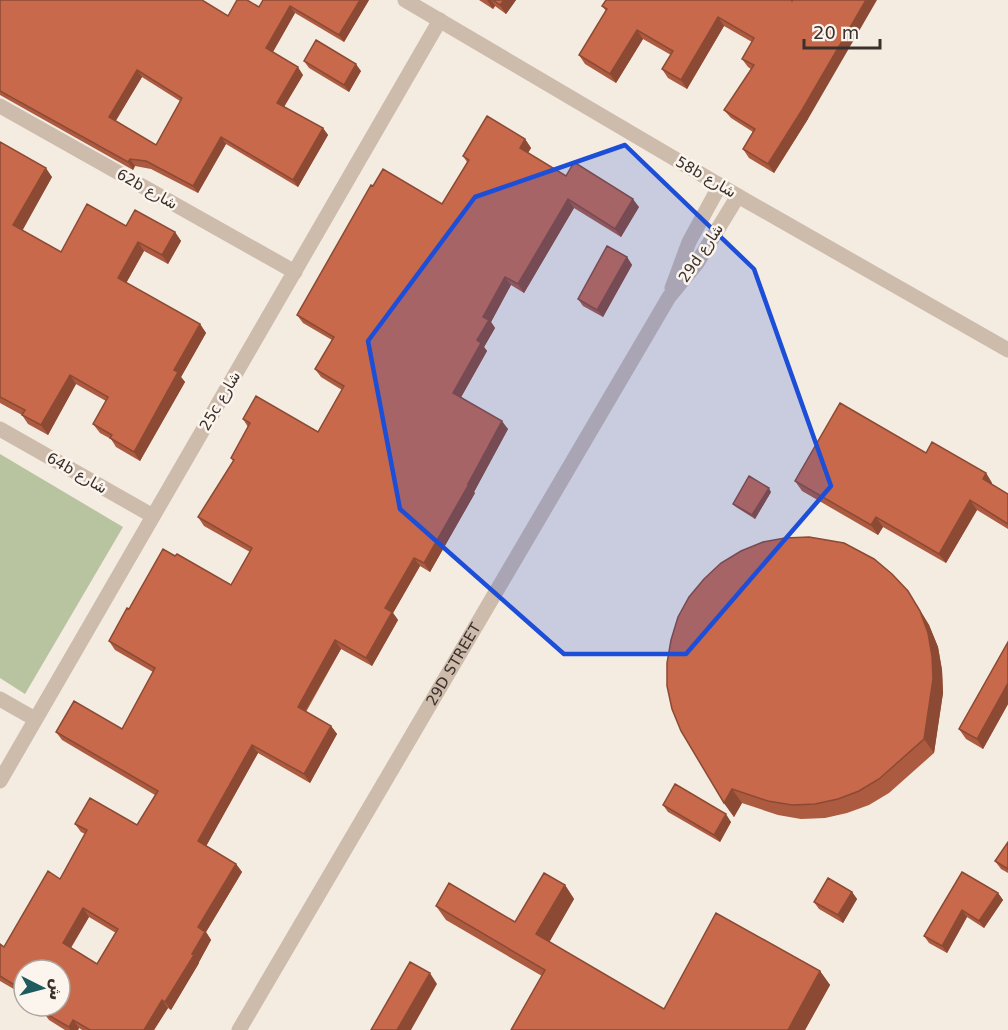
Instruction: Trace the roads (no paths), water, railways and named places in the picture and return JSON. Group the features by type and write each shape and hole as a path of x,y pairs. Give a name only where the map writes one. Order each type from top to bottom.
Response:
{"street":[{"name":"58b شارع","path":"405,0 738,196 1008,350"},
{"name":"25c شارع","path":"0,781 440,21"},
{"name":"62b شارع","path":"0,106 295,272"},
{"name":"29d شارع","path":"669,297 689,242 720,185"},
{"name":"29d شارع","path":"669,297 696,263 738,196"},
{"name":"29D STREET","path":"239,1030 669,297"},
{"name":"64b شارع","path":"0,429 153,516"},
{"path":"0,699 35,720"}]}
